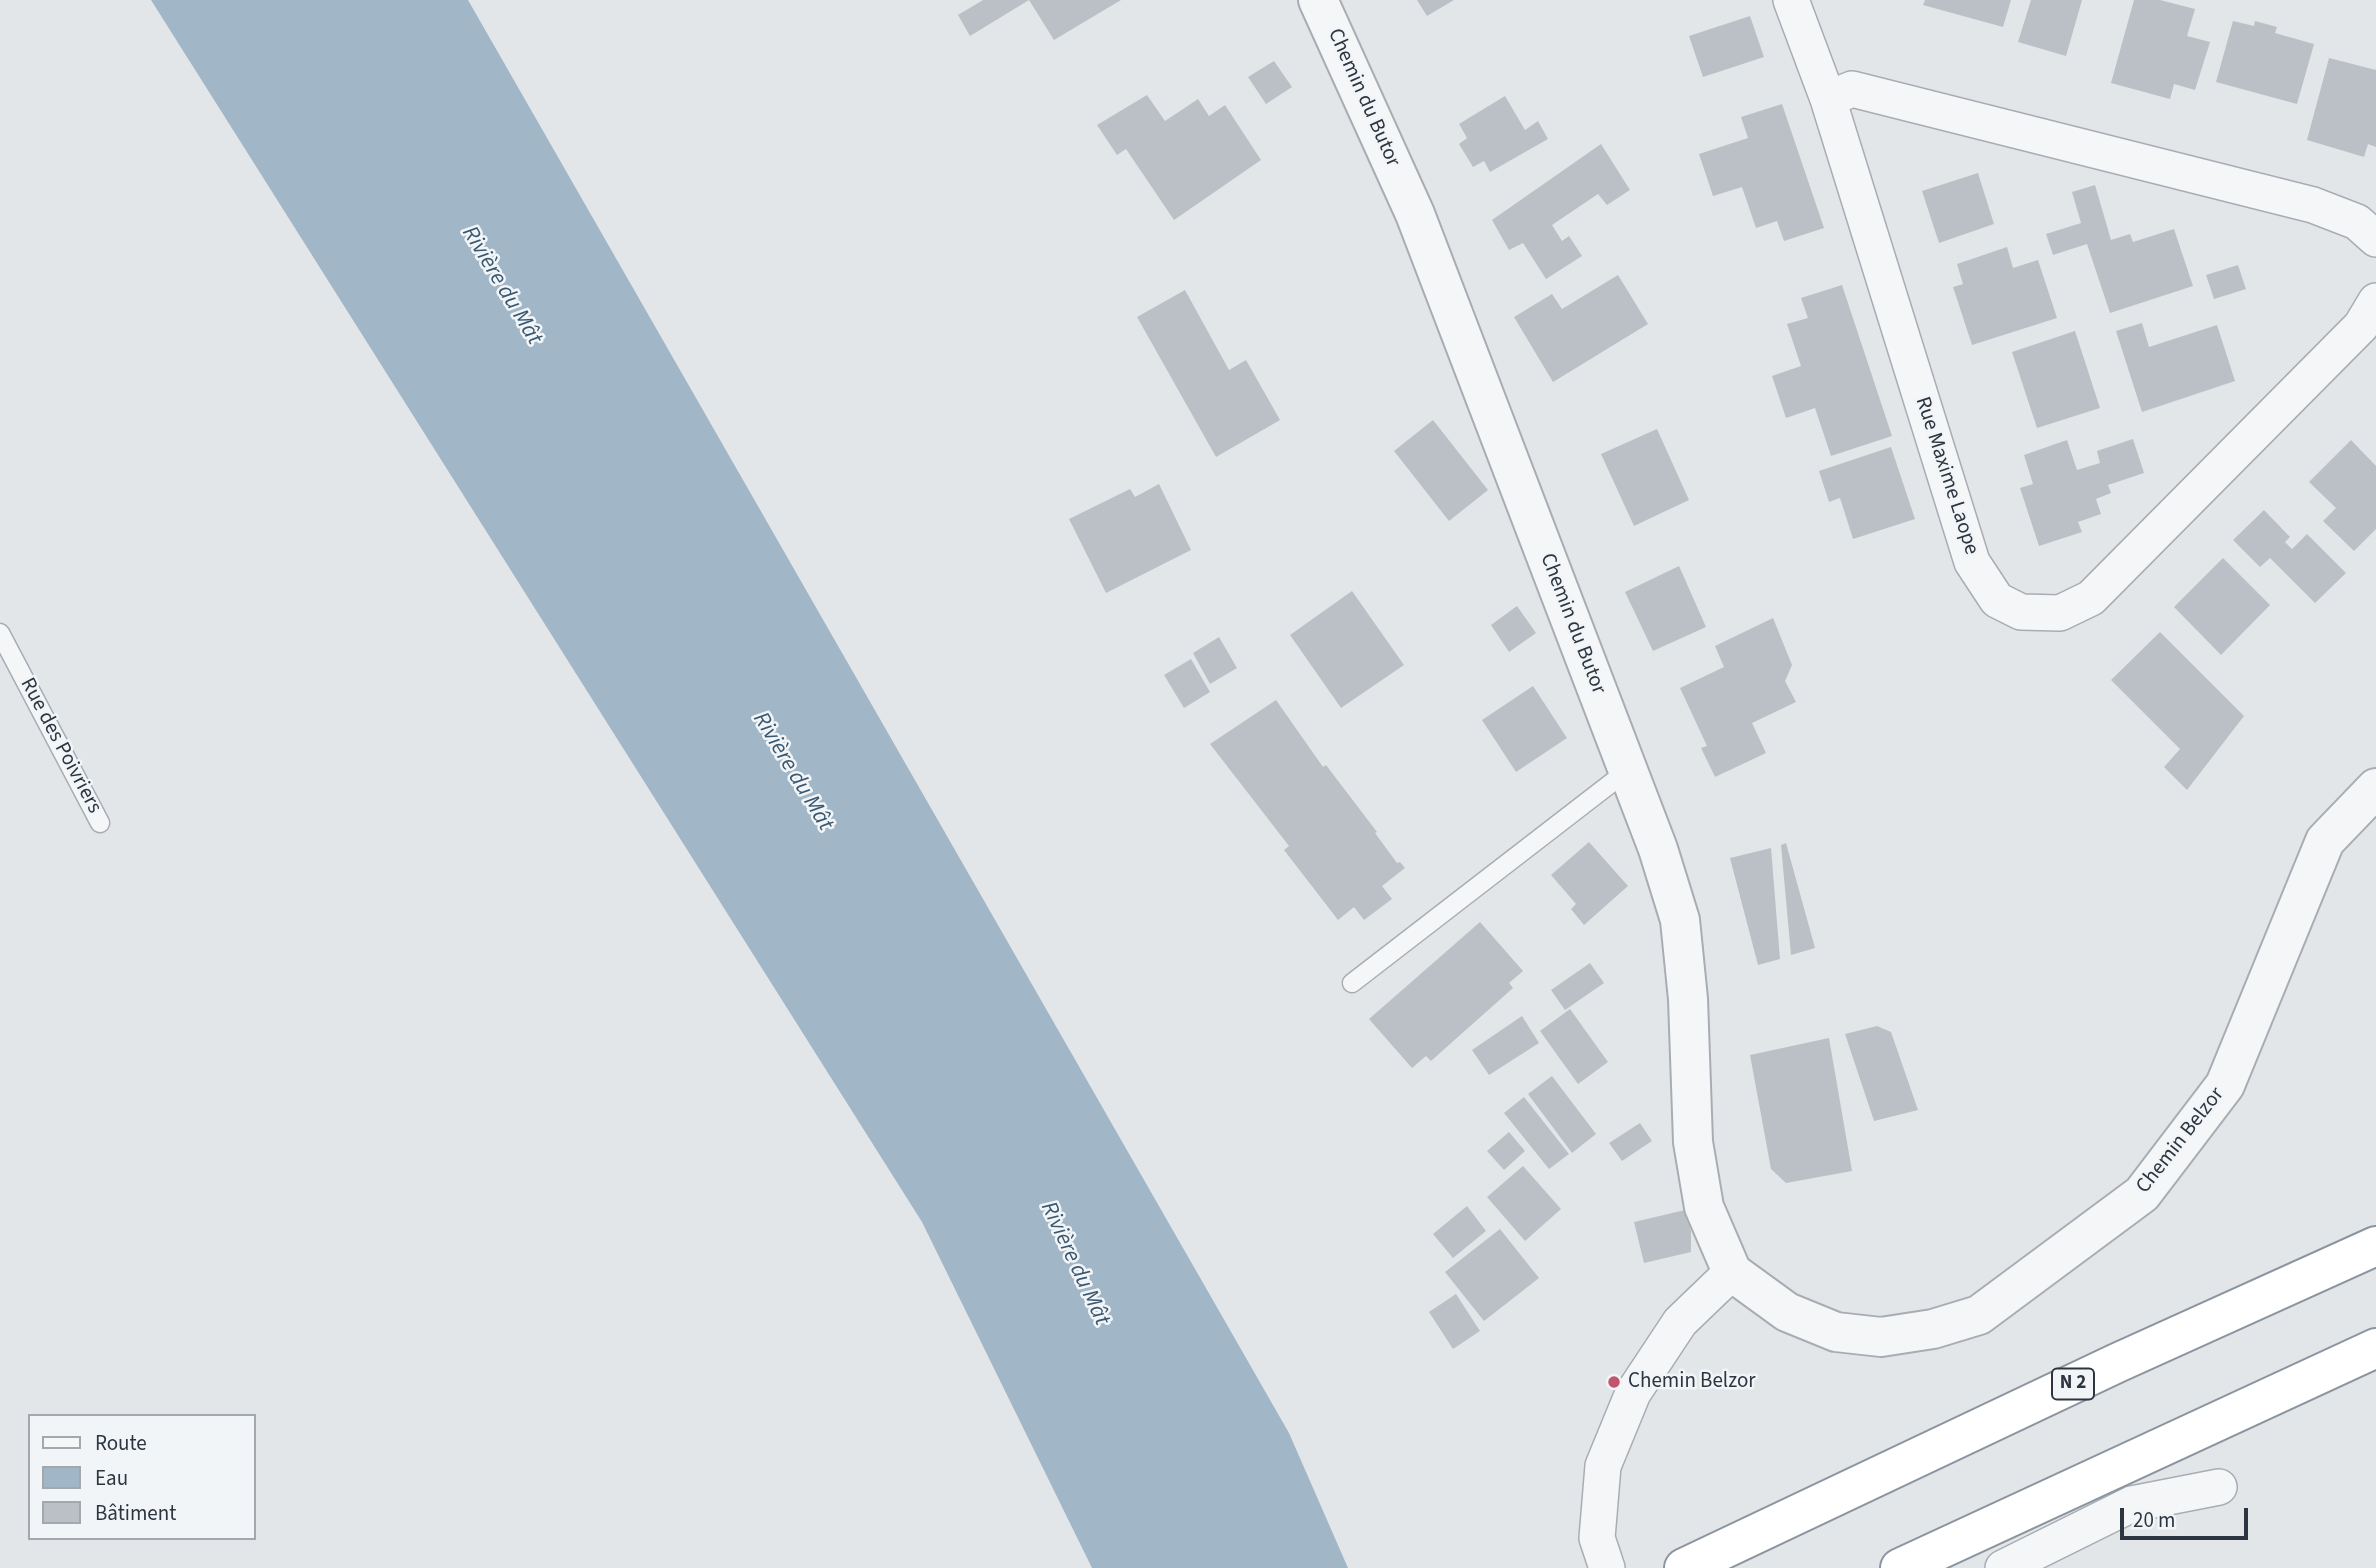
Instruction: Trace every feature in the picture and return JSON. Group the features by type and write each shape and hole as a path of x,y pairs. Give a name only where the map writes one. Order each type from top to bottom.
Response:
{"highway":[{"name":"N 2","path":"1684,1568 1774,1528 2117,1363 2376,1246"},
{"path":"1900,1568 2376,1348"}],"street":[{"name":"Chemin du Butor","path":"1318,0 1415,214 1658,849 1680,920 1688,999 1693,1142 1704,1207 1732,1272"},
{"name":"Rue Maxime Laope","path":"1791,0 1828,99 1972,562 1997,600 2021,612 2060,613 2091,598 2361,326 2376,302"},
{"path":"1828,99 1852,89 2312,205 2357,222 2376,239"},
{"name":"Chemin Belzor","path":"1732,1272 1787,1312 1836,1332 1881,1337 1933,1329 1979,1315 2142,1194 2225,1085 2325,841 2376,788"},
{"path":"1607,1568 1597,1538 1603,1465 1633,1393 1680,1322 1732,1272"},
{"path":"2003,1568 2132,1504 2219,1487"}],"lane":[{"name":"Rue des Poivriers","path":"0,633 100,823"},
{"path":"1352,983 1628,770"}],"water":[{"name":"Rivière du Mât","path":"151,0 468,0 1289,1433 1348,1568 1092,1568 922,1222"}],"building":[{"path":"983,0 1029,0 970,36 958,15"},
{"path":"1029,0 1121,0 1054,40"},
{"path":"1417,0 1454,0 1427,16"},
{"path":"1925,0 2011,0 2003,27 1923,5"},
{"path":"2031,0 2082,0 2066,56 2018,42"},
{"path":"2134,0 2160,0 2195,9 2187,36 2210,42 2195,90 2174,84 2170,99 2111,83"},
{"path":"1750,16 1764,57 1703,77 1689,36"},
{"path":"2233,21 2254,26 2255,21 2277,27 2275,33 2314,44 2297,104 2216,82"},
{"path":"2329,58 2376,70 2376,147 2368,144 2364,157 2307,140"},
{"path":"1274,61 1292,87 1266,104 1248,77"},
{"path":"1147,95 1165,121 1198,99 1209,116 1225,105 1261,160 1174,220 1126,149 1117,155 1097,125"},
{"path":"1505,96 1525,130 1538,121 1548,139 1490,172 1484,161 1473,167 1459,144 1467,138 1459,124"},
{"path":"1782,104 1824,228 1784,241 1777,221 1756,228 1742,187 1713,196 1699,154 1748,138 1741,117"},
{"path":"1601,144 1630,190 1607,205 1598,194 1552,225 1562,241 1569,236 1582,256 1546,279 1523,243 1509,250 1492,220"},
{"path":"1978,173 1994,224 1939,243 1922,191"},
{"path":"2095,185 2111,240 2130,234 2133,242 2174,229 2193,286 2110,313 2087,244 2053,255 2046,234 2081,223 2072,192"},
{"path":"2007,247 2013,268 2038,260 2057,318 1972,345 1953,287 1963,284 1957,264"},
{"path":"2238,265 2246,289 2214,299 2206,275"},
{"path":"1618,275 1648,324 1553,382 1514,317 1552,294 1562,309"},
{"path":"1842,285 1892,436 1831,456 1815,408 1786,418 1772,376 1801,366 1787,324 1808,318 1801,298"},
{"path":"1185,290 1229,370 1246,360 1280,420 1216,457 1137,317"},
{"path":"2142,323 2149,347 2217,325 2235,381 2142,412 2116,331"},
{"path":"2075,331 2100,408 2037,428 2012,352"},
{"path":"1433,420 1488,490 1449,521 1394,451"},
{"path":"1657,429 1689,500 1634,526 1601,454"},
{"path":"2133,439 2144,473 2108,485 2111,493 2096,499 2101,514 2078,522 2082,532 2039,546 2020,488 2033,484 2024,455 2067,440 2077,470 2100,463 2097,451"},
{"path":"2351,440 2376,466 2376,529 2354,551 2323,521 2336,508 2309,482"},
{"path":"1891,447 1915,519 1853,539 1840,498 1829,502 1819,471"},
{"path":"1159,484 1191,550 1106,593 1069,519 1130,489 1135,497"},
{"path":"2264,510 2290,537 2285,542 2292,549 2307,534 2346,573 2315,603 2270,558 2260,567 2233,540"},
{"path":"2223,558 2270,605 2221,655 2174,607"},
{"path":"1679,566 1706,627 1653,651 1625,592"},
{"path":"1352,591 1404,665 1341,708 1290,635"},
{"path":"1517,606 1536,633 1509,652 1491,625"},
{"path":"1773,618 1792,665 1785,681 1796,702 1752,723 1766,753 1715,777 1701,748 1707,746 1680,688 1724,667 1715,646"},
{"path":"2160,632 2244,716 2187,790 2164,767 2180,749 2111,680"},
{"path":"1219,637 1237,668 1210,684 1193,653"},
{"path":"1191,659 1210,692 1184,708 1164,675"},
{"path":"1533,686 1567,738 1516,772 1482,720"},
{"path":"1276,700 1323,767 1326,765 1397,863 1400,862 1405,868 1382,886 1392,899 1364,920 1354,907 1338,920 1284,850 1289,846 1210,744"},
{"path":"1589,842 1628,886 1584,925 1571,909 1576,904 1551,875"},
{"path":"1786,843 1815,948 1791,955 1781,845"},
{"path":"1771,848 1780,959 1758,965 1730,858"},
{"path":"1480,922 1523,971 1509,983 1513,988 1431,1061 1426,1056 1412,1068 1369,1019"},
{"path":"1590,963 1604,983 1565,1010 1551,990"},
{"path":"1570,1009 1608,1062 1578,1084 1540,1031"},
{"path":"1522,1016 1539,1043 1489,1075 1472,1050"},
{"path":"1877,1026 1891,1032 1918,1110 1874,1121 1845,1034"},
{"path":"1829,1038 1852,1171 1786,1183 1771,1169 1750,1055"},
{"path":"1552,1076 1596,1134 1572,1153 1528,1094"},
{"path":"1524,1097 1569,1154 1549,1169 1504,1113"},
{"path":"1640,1123 1652,1141 1622,1161 1609,1143"},
{"path":"1509,1132 1525,1151 1504,1170 1487,1151"},
{"path":"1523,1166 1561,1209 1525,1241 1487,1197"},
{"path":"1467,1206 1486,1231 1453,1258 1433,1234"},
{"path":"1685,1210 1691,1231 1691,1252 1644,1263 1634,1222"},
{"path":"1500,1229 1539,1278 1484,1321 1445,1272"},
{"path":"1456,1294 1480,1331 1453,1349 1429,1312"}],"place":[{"name":"Chemin Belzor","path":"1614,1382"}]}
